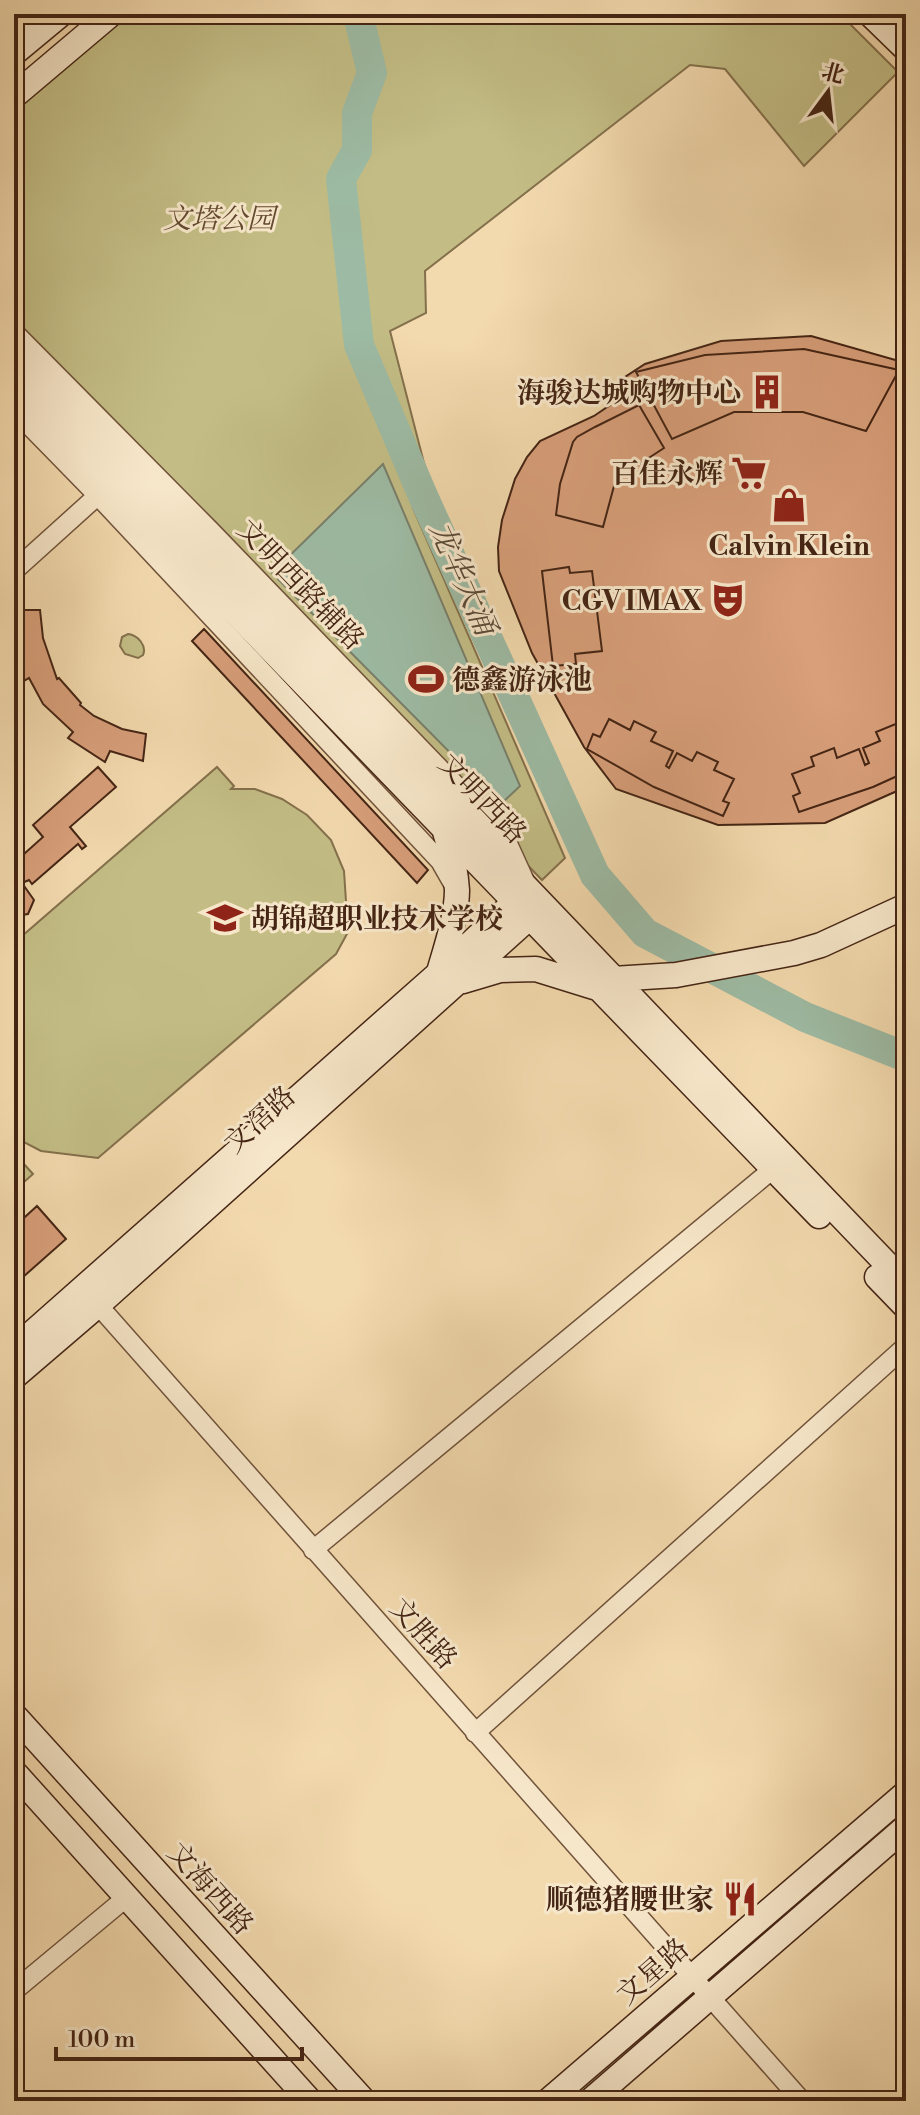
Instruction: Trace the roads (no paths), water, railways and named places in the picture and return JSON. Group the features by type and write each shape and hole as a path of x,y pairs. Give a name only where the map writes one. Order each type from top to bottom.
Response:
{"street":[{"path":"14,27 28,14"},
{"path":"14,53 61,14"},
{"path":"14,82 92,14"},
{"path":"14,96 111,14"},
{"path":"870,14 906,49"},
{"name":"文明西路辅路","path":"14,332 504,835 529,903"},
{"name":"文明西路","path":"14,355 605,983 773,1169 906,1307"},
{"name":"文明西路","path":"14,384 105,490 444,830 529,903"},
{"path":"14,410 105,490 440,861 457,892"},
{"path":"14,571 105,490"},
{"path":"444,830 457,892 450,931 447,978 500,970 536,969 605,983 676,975 821,945 906,906"},
{"name":"文滘路","path":"14,1377 98,1305 529,903"},
{"name":"文滘路","path":"14,1349 447,978"},
{"name":"文明西路","path":"605,983 906,1284"},
{"path":"313,1550 773,1169"},
{"name":"文胜路","path":"98,1305 802,2101"},
{"path":"475,1733 906,1346"},
{"name":"文海西路","path":"14,1715 364,2101"},
{"path":"14,1772 310,2101"},
{"name":"文星路","path":"548,2101 906,1793"},
{"name":"文星路","path":"590,2101 906,1827"},
{"path":"14,1991 127,1897"}],"waterway":[{"name":"龙华大涌","path":"358,14 372,73 357,113 357,150 341,179 359,345 423,496 595,875 645,933 805,1017 906,1057"}],"place":[{"name":"海骏达城购物中心","path":"767,392"},
{"name":"百佳永辉","path":"749,473"},
{"name":"Calvin Klein","path":"789,505"},
{"name":"CGV IMAX","path":"728,600"},
{"name":"德鑫游泳池","path":"426,679"},
{"name":"胡锦超职业技术学校","path":"225,918"},
{"name":"顺德猪腰世家","path":"740,1899"}],"park label":[{"name":"文塔公园","path":"219,218"}]}
